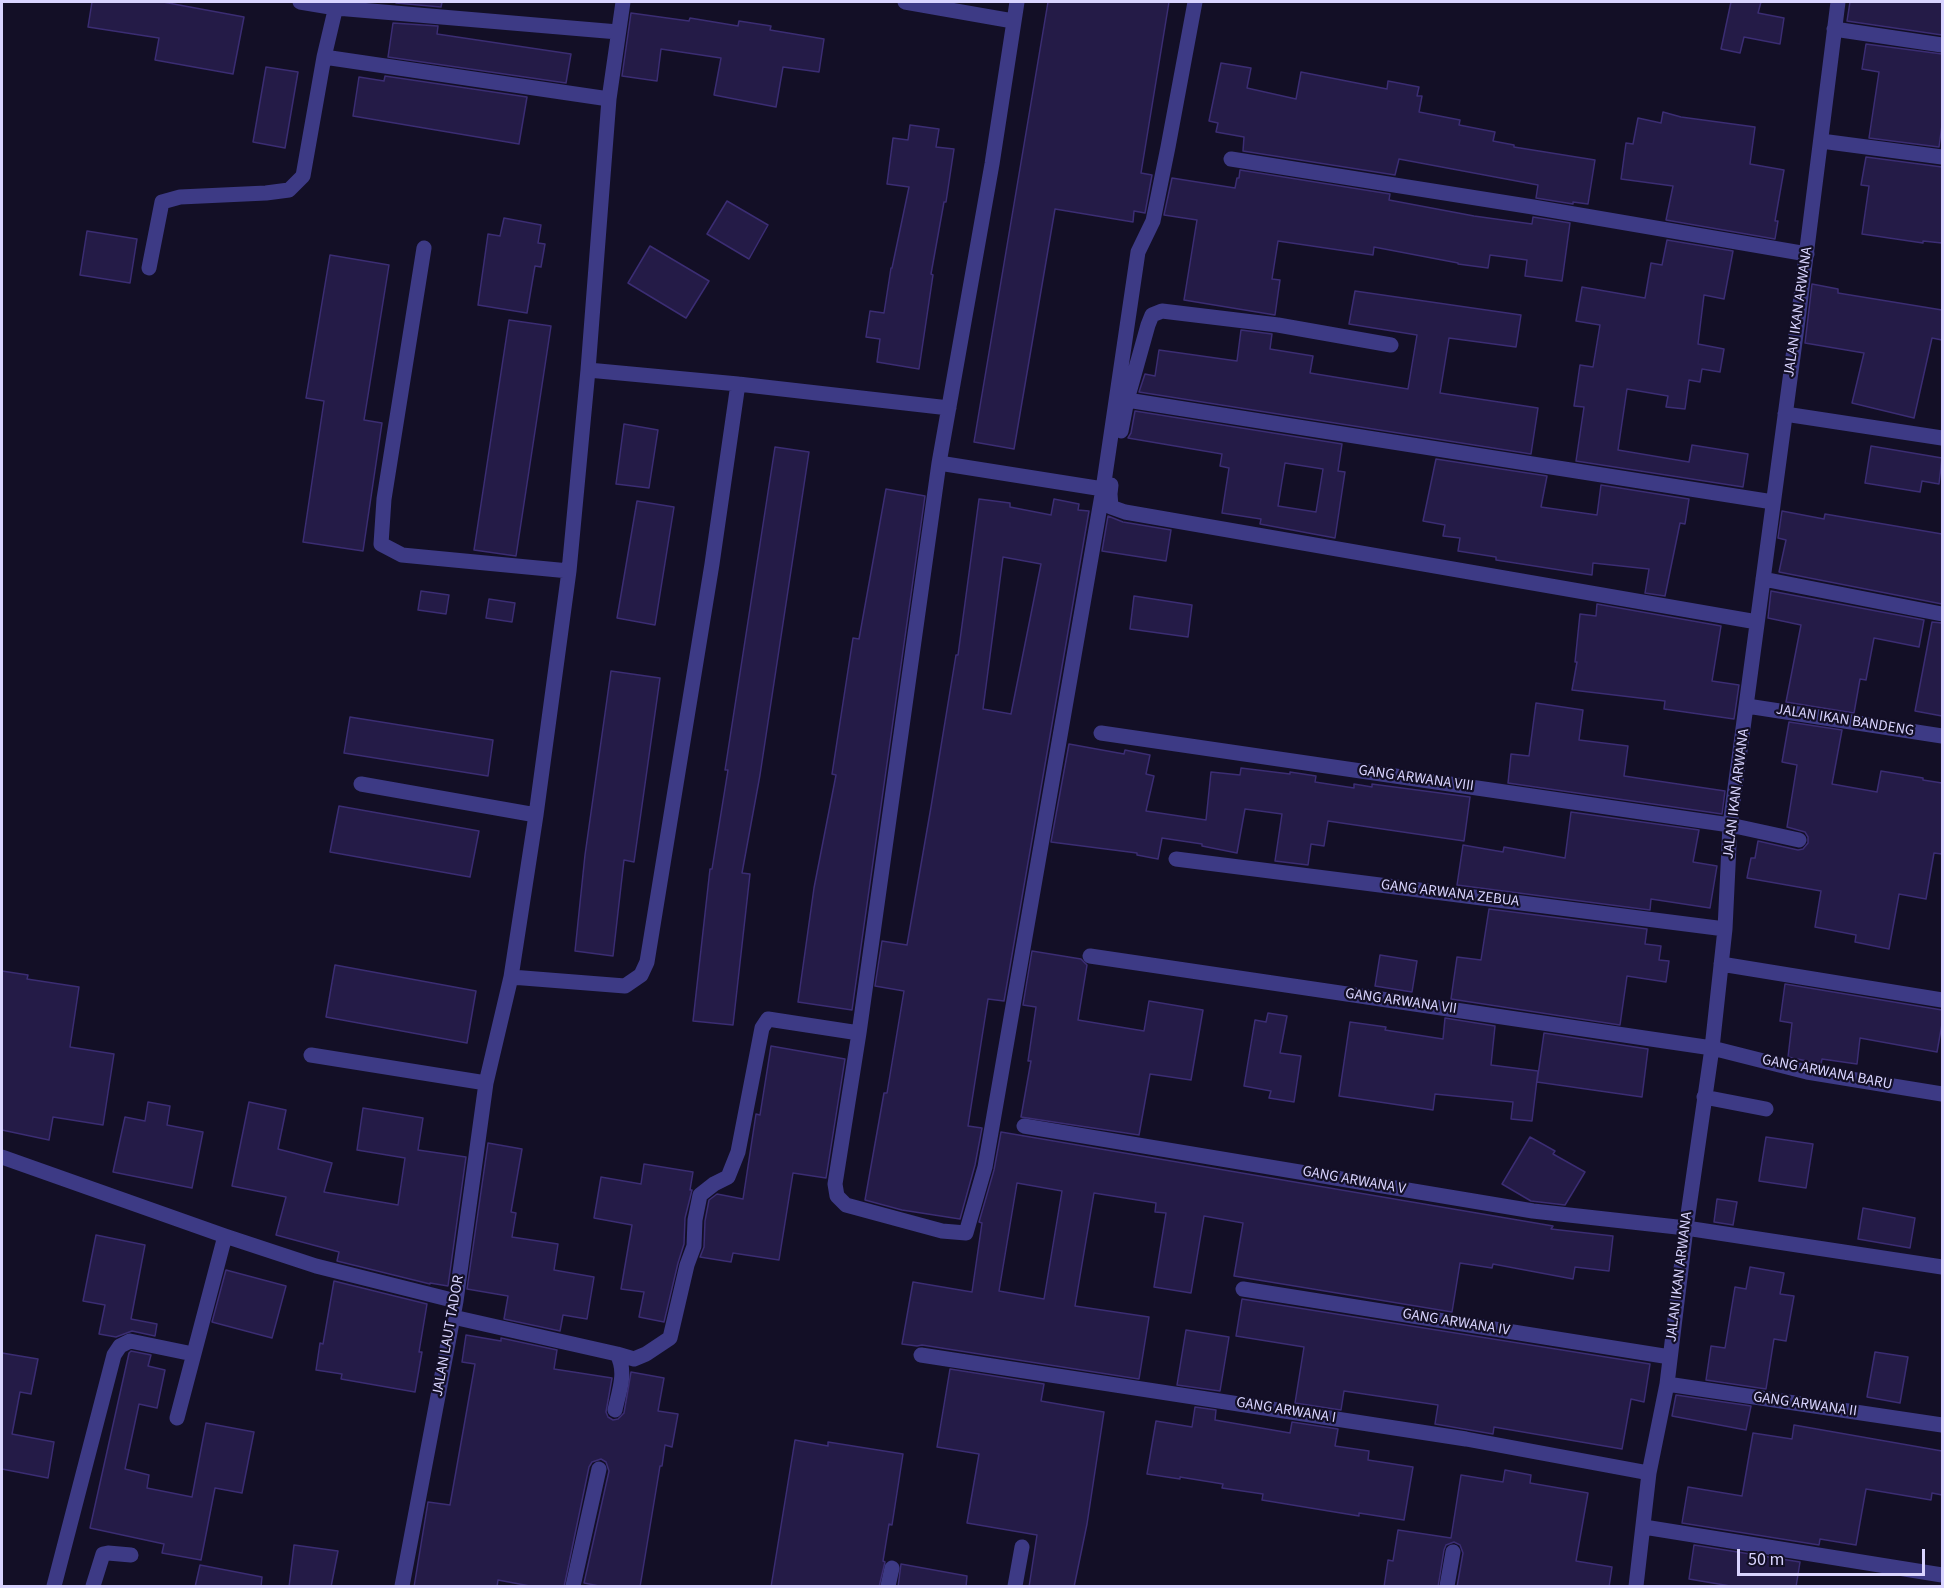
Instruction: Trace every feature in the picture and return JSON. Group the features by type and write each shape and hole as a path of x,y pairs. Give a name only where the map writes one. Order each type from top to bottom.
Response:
{"street":[{"path":"300,2 618,32"},
{"name":"JALAN LAUT TADOR","path":"402,1587 456,1301 486,1083 511,977 536,815 569,571 588,370 609,99 623,2"},
{"path":"905,2 1013,21"},
{"path":"1017,2 992,164 939,463 859,1033 835,1184 837,1196 846,1205 942,1231 966,1233 985,1167 1103,489 1138,252 1153,221 1195,2"},
{"name":"JALAN IKAN ARWANA","path":"1636,1587 1650,1473 1670,1357 1712,1048 1725,929 1730,825 1807,254 1838,2"},
{"path":"149,268 162,202 180,197 290,190 303,176 324,57 336,5"},
{"path":"1834,29 1942,45"},
{"path":"324,57 609,99"},
{"path":"1821,141 1942,157"},
{"path":"1231,159 1807,254"},
{"path":"424,248 384,499 381,544 402,555 569,571"},
{"path":"1391,345 1278,325 1162,311 1152,315 1127,400 1110,494 1111,507 1137,514 1757,622"},
{"path":"588,370 949,408"},
{"path":"511,977 625,986 641,975 647,962 710,575 738,384"},
{"path":"1127,400 1773,502"},
{"path":"1785,414 1942,438"},
{"path":"939,463 1103,489"},
{"path":"1763,579 1942,614"},
{"name":"JALAN IKAN BANDENG","path":"1747,706 1942,736"},
{"name":"GANG ARWANA VIII","path":"1101,733 1730,825 1799,840"},
{"path":"361,783 536,815"},
{"name":"GANG ARWANA ZEBUA","path":"1176,859 1725,929"},
{"name":"GANG ARWANA VII","path":"1090,956 1712,1048"},
{"path":"1721,964 1942,1000"},
{"path":"453,1317 634,1359 670,1338 687,1265 694,1246 695,1220 700,1195 728,1177 738,1152 762,1028 768,1019 859,1033"},
{"name":"GANG ARWANA BARU","path":"1712,1048 1807,1072 1942,1094"},
{"path":"311,1055 486,1083"},
{"path":"1704,1097 1766,1109"},
{"name":"GANG ARWANA V","path":"1024,1125 1533,1211 1686,1228 1942,1267"},
{"path":"2,1156 316,1266 456,1301"},
{"path":"177,1418 225,1236"},
{"name":"GANG ARWANA IV","path":"1242,1289 1670,1357"},
{"path":"54,1587 114,1355 120,1346 130,1341 193,1354"},
{"path":"615,1410 623,1376 622,1363 617,1354"},
{"name":"GANG ARWANA I","path":"921,1355 1466,1439 1650,1473"},
{"name":"GANG ARWANA II","path":"1666,1384 1942,1425"},
{"path":"573,1587 599,1469"},
{"path":"1644,1527 1942,1575"},
{"path":"1015,1587 1022,1547"},
{"path":"1447,1587 1453,1552"},
{"path":"93,1587 103,1554 131,1556"},
{"path":"888,1587 892,1568"}],"building":[{"path":"92,2 163,2 244,17 233,74 155,60 159,38 88,27"},
{"path":"397,2 442,2 441,7"},
{"path":"1048,2 1169,2 1141,173 1152,175 1145,213 1134,211 1133,222 1055,209 1014,449 974,442"},
{"path":"1731,2 1761,2 1758,13 1784,18 1780,44 1744,37 1740,53 1721,49"},
{"path":"1850,2 1942,2 1942,35 1847,21"},
{"path":"631,13 689,21 690,18 738,26 739,21 771,26 770,30 824,39 819,72 783,67 776,107 714,95 721,58 661,49 657,81 622,76"},
{"path":"393,23 438,26 437,34 571,54 566,83 388,57"},
{"path":"1866,44 1942,54 1942,125 1939,147 1869,138 1879,72 1862,69"},
{"path":"1221,63 1251,68 1247,88 1296,99 1301,72 1387,89 1388,81 1419,87 1417,96 1422,96 1419,112 1460,120 1459,125 1495,132 1493,141 1514,145 1514,147 1595,160 1588,204 1536,198 1538,185 1399,159 1395,175 1243,151 1244,137 1216,132 1218,123 1209,121"},
{"path":"266,67 298,72 285,148 253,142"},
{"path":"385,76 527,97 519,144 353,116 359,77 384,81"},
{"path":"1663,112 1681,117 1755,127 1750,164 1784,170 1775,221 1778,221 1775,239 1666,220 1673,186 1621,179 1626,143 1633,144 1638,118 1661,123"},
{"path":"910,125 939,129 936,147 954,149 931,274 933,275 919,369 877,362 880,339 866,337 870,311 884,313 891,268 909,187 887,184 893,138 908,140"},
{"path":"1866,157 1942,167 1942,243 1923,241 1923,243 1862,234 1869,186 1861,185"},
{"path":"1240,170 1390,194 1389,200 1474,216 1532,224 1533,217 1570,223 1562,281 1525,276 1527,260 1490,255 1488,268 1374,247 1373,255 1278,241 1272,279 1280,280 1275,315 1184,300 1197,220 1164,215 1172,178 1235,188"},
{"path":"727,201 768,225 749,259 707,234"},
{"path":"504,218 541,225 538,243 545,244 541,267 535,266 527,313 478,305 488,234 500,236"},
{"path":"87,231 137,239 130,283 80,275"},
{"path":"1667,240 1733,251 1724,299 1704,295 1698,344 1724,349 1720,372 1702,369 1700,382 1689,380 1685,409 1666,407 1668,396 1627,389 1618,450 1689,462 1692,445 1748,454 1743,487 1576,461 1584,407 1574,406 1580,365 1593,367 1600,325 1576,321 1582,287 1645,298 1651,263 1662,265"},
{"path":"650,246 709,281 686,318 628,283"},
{"path":"330,255 389,265 364,420 382,423 363,551 303,542 324,401 306,398"},
{"path":"1812,284 1838,289 1838,293 1942,310 1942,340 1932,338 1914,418 1852,403 1864,353 1805,343"},
{"path":"1355,291 1521,315 1516,347 1449,338 1440,393 1538,408 1531,454 1139,392 1145,374 1155,376 1159,350 1237,361 1241,330 1272,334 1270,349 1313,356 1310,373 1408,389 1417,335 1349,324"},
{"path":"509,320 551,326 516,556 474,550"},
{"path":"1135,411 1342,444 1338,471 1345,472 1335,538 1260,524 1261,519 1222,513 1229,468 1220,466 1222,454 1128,438","holes":["1285,463 1323,469 1316,512 1278,506"]},
{"path":"624,424 658,430 649,488 616,484"},
{"path":"1871,446 1942,458 1939,484 1922,481 1920,492 1865,483"},
{"path":"775,447 809,452 760,775 742,873 750,874 733,1025 693,1021 710,869 712,869 728,770 725,770"},
{"path":"1436,459 1547,476 1541,507 1597,515 1601,485 1689,499 1685,524 1680,523 1665,596 1645,593 1649,569 1593,563 1592,575 1496,560 1496,557 1458,551 1460,538 1443,536 1445,525 1423,521"},
{"path":"886,489 925,496 852,1010 798,1002 814,888 836,775 832,774 853,638 859,639"},
{"path":"979,499 1010,503 1010,507 1051,515 1054,499 1079,504 1078,510 1089,511 1004,1001 988,999 968,1126 982,1128 975,1165 960,1219 902,1210 865,1200 884,1093 887,1093 904,991 875,986 882,941 907,945 956,655 958,655","holes":["1003,557 1041,564 1011,714 983,709"]},
{"path":"637,501 674,507 655,625 617,618"},
{"path":"1782,511 1824,519 1825,514 1942,534 1942,604 1779,572 1786,540 1778,538"},
{"path":"1108,516 1123,522 1171,530 1166,561 1102,551"},
{"path":"421,591 449,595 446,614 418,610"},
{"path":"1771,591 1924,620 1919,647 1874,638 1866,680 1860,679 1854,713 1786,702 1801,625 1768,618"},
{"path":"1134,596 1192,605 1188,637 1130,629"},
{"path":"489,599 515,603 512,622 486,618"},
{"path":"1597,604 1721,626 1712,681 1739,685 1734,719 1664,709 1665,701 1572,690 1577,662 1575,662 1580,614 1596,616"},
{"path":"1932,622 1942,623 1942,716 1915,711"},
{"path":"611,671 660,678 634,862 624,860 613,956 575,951 585,855"},
{"path":"1536,703 1583,710 1579,740 1628,746 1624,776 1725,791 1722,814 1508,783 1511,754 1529,756"},
{"path":"350,717 493,740 488,776 344,753"},
{"path":"1789,722 1842,730 1832,784 1877,792 1881,771 1942,783 1942,854 1934,853 1926,899 1899,894 1889,949 1855,942 1856,935 1815,927 1821,891 1747,878 1751,858 1755,858 1758,841 1798,850 1803,849 1808,843 1805,832 1787,827 1797,765 1782,762"},
{"path":"1069,744 1124,754 1125,750 1150,755 1146,774 1154,776 1146,811 1206,820 1211,772 1240,775 1241,768 1290,774 1290,772 1316,776 1315,782 1354,788 1354,784 1372,787 1372,784 1470,797 1464,841 1328,821 1324,846 1311,844 1308,865 1275,861 1282,814 1245,809 1237,853 1202,846 1202,844 1162,838 1158,859 1137,855 1137,853 1051,842"},
{"path":"339,806 479,831 470,877 330,852"},
{"path":"1571,812 1699,830 1693,862 1717,866 1710,908 1651,899 1650,910 1457,885 1463,845 1503,852 1504,847 1565,858"},
{"path":"1489,909 1647,929 1645,944 1661,946 1659,960 1669,961 1666,982 1627,976 1620,1025 1451,999 1457,957 1481,960"},
{"path":"1032,951 1081,959 1087,965 1078,1020 1144,1031 1149,1001 1203,1010 1191,1080 1150,1074 1139,1135 1021,1117 1031,1061 1028,1061 1036,1007 1023,1005"},
{"path":"1380,955 1417,961 1412,992 1375,986"},
{"path":"335,965 476,991 467,1043 326,1017"},
{"path":"2,971 28,975 27,979 79,987 70,1047 114,1054 103,1125 53,1117 49,1140 2,1130"},
{"path":"1785,984 1942,1010 1937,1052 1860,1038 1857,1064 1822,1059 1821,1064 1788,1057 1792,1023 1780,1021"},
{"path":"1268,1013 1287,1016 1280,1053 1301,1056 1294,1102 1269,1098 1271,1091 1244,1086 1255,1020 1266,1022"},
{"path":"1445,1018 1495,1026 1491,1065 1538,1071 1532,1121 1511,1119 1513,1102 1435,1094 1433,1110 1339,1096 1350,1022 1443,1039"},
{"path":"1544,1033 1648,1049 1642,1097 1537,1082"},
{"path":"771,1046 845,1059 826,1178 793,1173 779,1260 733,1253 731,1262 700,1257 704,1247 709,1200 717,1194 743,1199 756,1114 760,1115"},
{"path":"148,1102 170,1106 167,1125 203,1132 192,1188 113,1172 125,1117 145,1121"},
{"path":"249,1102 286,1110 278,1149 332,1163 324,1192 398,1205 405,1158 357,1150 363,1108 423,1118 418,1150 466,1157 448,1286 430,1284 337,1261 339,1252 276,1235 286,1197 232,1186"},
{"path":"1001,1132 1553,1226 1551,1229 1613,1236 1609,1271 1575,1267 1573,1279 1493,1264 1492,1268 1460,1263 1452,1312 1234,1276 1243,1223 1204,1216 1191,1293 1154,1287 1166,1213 1155,1212 1156,1203 1094,1193 1075,1306 1149,1317 1139,1379 922,1345 902,1344 913,1282 972,1292 982,1223 979,1222 994,1170","holes":["1017,1183 1062,1191 1044,1299 999,1291"]},
{"path":"1530,1137 1555,1151 1553,1154 1585,1172 1565,1205 1531,1201 1502,1184"},
{"path":"1766,1137 1813,1144 1806,1188 1759,1181"},
{"path":"488,1143 522,1149 511,1212 516,1213 512,1237 558,1244 554,1270 594,1277 587,1319 563,1315 560,1331 504,1319 508,1296 467,1289"},
{"path":"644,1164 693,1172 690,1190 692,1190 685,1218 684,1244 664,1322 639,1317 644,1292 621,1289 632,1225 594,1218 601,1177 641,1184"},
{"path":"1717,1199 1737,1202 1733,1225 1714,1222"},
{"path":"1863,1208 1915,1218 1910,1248 1858,1239"},
{"path":"96,1235 145,1245 131,1319 157,1324 155,1336 132,1331 116,1337 99,1334 105,1305 83,1301"},
{"path":"1750,1267 1784,1273 1780,1294 1794,1296 1786,1341 1774,1339 1766,1389 1706,1380 1711,1346 1725,1348 1735,1287 1746,1289"},
{"path":"226,1270 286,1286 272,1338 212,1322"},
{"path":"334,1281 427,1304 415,1392 341,1379 342,1374 316,1370"},
{"path":"1242,1299 1650,1364 1644,1402 1631,1399 1622,1449 1494,1427 1493,1434 1435,1424 1438,1405 1344,1391 1341,1410 1295,1403 1304,1347 1236,1336"},
{"path":"1186,1330 1229,1337 1220,1391 1177,1385"},
{"path":"466,1335 501,1341 501,1338 557,1350 554,1369 612,1378 606,1412 613,1420 618,1419 624,1413 631,1372 664,1378 658,1411 678,1414 672,1447 665,1445 662,1466 660,1466 640,1587 604,1587 584,1583 609,1471 606,1462 601,1459 592,1462 589,1467 564,1587 535,1587 498,1580 497,1587 414,1587 428,1502 450,1505 475,1364 462,1362"},
{"path":"131,1351 151,1355 148,1366 165,1370 157,1408 139,1404 125,1469 149,1475 147,1488 192,1497 206,1423 254,1432 242,1493 215,1488 201,1560 162,1553 164,1544 90,1528"},
{"path":"1875,1352 1908,1357 1900,1403 1867,1397"},
{"path":"2,1353 38,1359 31,1394 20,1392 12,1434 54,1442 48,1478 2,1469"},
{"path":"950,1369 1044,1384 1041,1401 1104,1412 1087,1524 1074,1587 1029,1587 1037,1535 967,1523 979,1454 937,1447"},
{"path":"1676,1395 1751,1406 1746,1430 1672,1416"},
{"path":"1195,1407 1216,1410 1215,1420 1290,1433 1292,1422 1338,1429 1335,1446 1369,1451 1368,1460 1413,1467 1404,1520 1359,1513 1359,1516 1262,1500 1263,1494 1222,1488 1223,1484 1147,1474 1156,1421 1192,1427"},
{"path":"1794,1425 1942,1451 1942,1495 1932,1493 1931,1500 1866,1489 1856,1545 1820,1539 1819,1545 1682,1523 1688,1487 1742,1496 1753,1433 1792,1439"},
{"path":"795,1440 828,1446 828,1442 903,1454 879,1587 771,1587"},
{"path":"1505,1470 1531,1475 1530,1483 1588,1493 1576,1561 1612,1567 1609,1587 1457,1587 1463,1553 1460,1545 1454,1542 1446,1545 1444,1550 1438,1587 1384,1587 1388,1560 1393,1561 1398,1530 1451,1538 1461,1475 1503,1482"},
{"path":"294,1545 338,1551 331,1587 289,1587"},
{"path":"1694,1545 1800,1562 1796,1587 1736,1587 1689,1579"},
{"path":"901,1564 967,1576 966,1587 898,1587"},
{"path":"200,1565 262,1577 261,1587 195,1587"}]}
